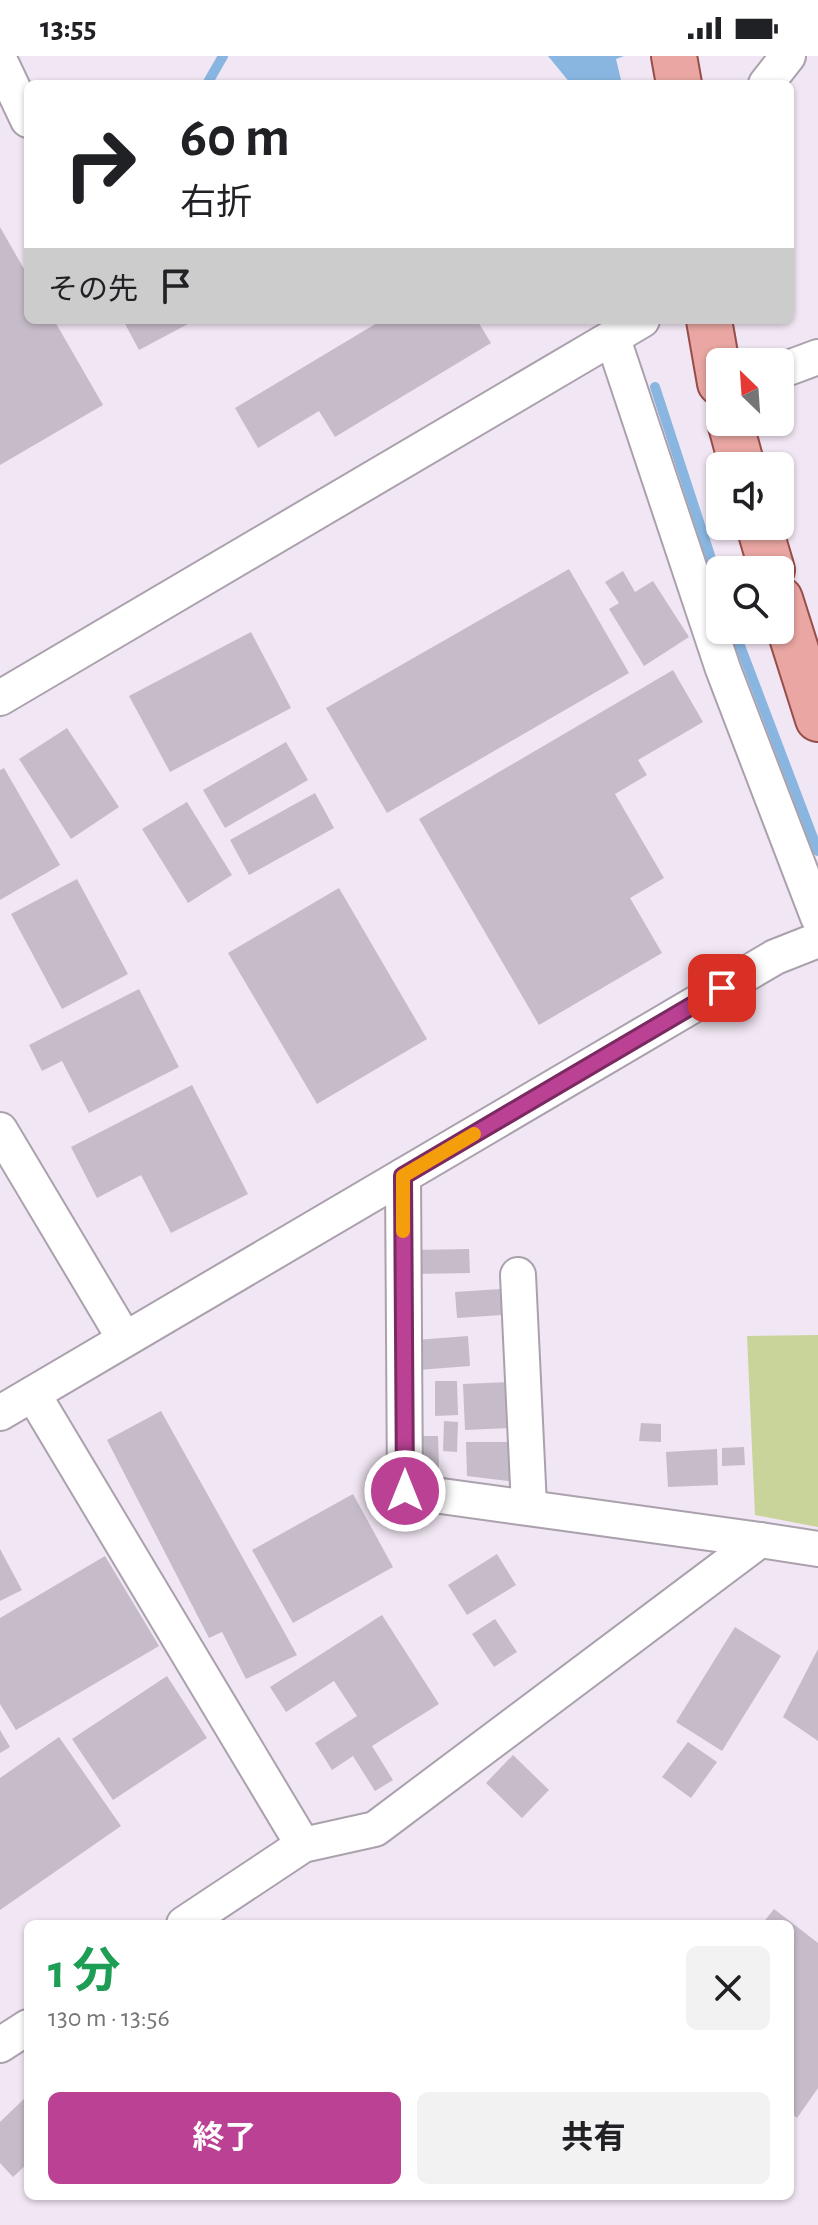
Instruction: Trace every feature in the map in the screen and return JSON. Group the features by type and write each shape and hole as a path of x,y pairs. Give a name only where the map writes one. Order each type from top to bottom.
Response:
{"main road":[{"path":"710,324 714,348"},
{"path":"794,643 818,719"}],"street":[{"path":"769,80 788,56"},
{"path":"0,61 24,112"},
{"path":"0,698 636,324"},
{"path":"613,339 723,669 818,917"},
{"path":"794,366 818,357"},
{"path":"0,1413 775,957 818,940"},
{"path":"0,1130 124,1338"},
{"path":"403,1176 405,1491 818,1549"},
{"path":"518,1275 529,1506"},
{"path":"33,1394 303,1845"},
{"path":"190,1920 303,1845 375,1829 760,1540"},
{"path":"0,2045 24,2030"}],"green space":[{"path":"818,1335 818,1527 755,1515 747,1336"}],"water":[{"path":"548,56 624,56 616,59 621,80 568,80"}],"building":[{"path":"0,227 24,269 24,324 56,324 103,405 0,465"},
{"path":"125,324 188,324 139,350"},
{"path":"375,324 479,324 491,343 335,437 319,411 258,448 235,408"},
{"path":"569,569 629,673 387,813 326,708"},
{"path":"623,571 635,592 653,581 689,637 644,666 609,609 619,603 605,582"},
{"path":"251,632 291,708 170,772 129,696"},
{"path":"673,670 703,722 638,760 647,775 615,794 664,878 630,898 662,953 539,1025 419,819"},
{"path":"67,728 119,807 71,839 19,759"},
{"path":"286,742 308,780 225,828 203,790"},
{"path":"4,768 60,865 0,900 0,770"},
{"path":"315,793 334,828 249,875 230,840"},
{"path":"187,802 232,875 188,903 142,829"},
{"path":"77,879 128,974 62,1009 11,914"},
{"path":"339,888 427,1039 317,1104 228,953"},
{"path":"139,989 179,1067 89,1113 62,1061 42,1071 29,1045"},
{"path":"192,1085 248,1194 171,1233 141,1175 97,1198 71,1147"},
{"path":"469,1249 470,1273 414,1274 414,1250"},
{"path":"501,1289 502,1315 457,1318 455,1292"},
{"path":"468,1336 470,1366 418,1370 416,1340"},
{"path":"435,1381 457,1381 458,1415 435,1416"},
{"path":"509,1382 511,1428 465,1430 463,1384"},
{"path":"161,1411 297,1655 246,1679 222,1632 209,1638 107,1440"},
{"path":"444,1421 458,1422 457,1452 443,1451"},
{"path":"641,1423 661,1424 661,1442 639,1441"},
{"path":"421,1436 438,1436 439,1468 422,1469"},
{"path":"466,1442 512,1442 516,1482 467,1476"},
{"path":"744,1447 745,1465 722,1466 722,1448"},
{"path":"717,1449 718,1485 668,1487 666,1452"},
{"path":"353,1494 393,1567 293,1623 252,1550"},
{"path":"0,1549 22,1590 0,1601"},
{"path":"497,1554 516,1585 467,1615 448,1585"},
{"path":"105,1556 159,1646 16,1730 0,1704 0,1618"},
{"path":"382,1615 439,1704 372,1746 393,1780 375,1791 353,1756 332,1770 315,1743 357,1716 334,1681 286,1712 270,1687"},
{"path":"495,1619 517,1652 494,1667 472,1634"},
{"path":"735,1627 781,1656 722,1751 676,1722"},
{"path":"818,1649 818,1741 783,1717"},
{"path":"167,1676 207,1738 113,1800 72,1739"},
{"path":"0,1730 10,1747 0,1753"},
{"path":"59,1737 121,1826 0,1910 0,1778"},
{"path":"688,1742 717,1762 691,1798 662,1777"},
{"path":"513,1755 549,1790 522,1818 486,1783"},
{"path":"774,1909 788,1920 765,1920"},
{"path":"794,1924 818,1943 818,2088 797,2118 794,2115"},
{"path":"24,2099 24,2167 13,2177 0,2163 0,2122"}],"waterway":[{"path":"209,80 223,56"},
{"path":"655,387 710,556"},
{"path":"739,644 818,851"}],"slow traffic":[{"path":"403,1231 403,1176 474,1134"}],"route":[{"path":"405,1491 403,1176 722,988"}]}
